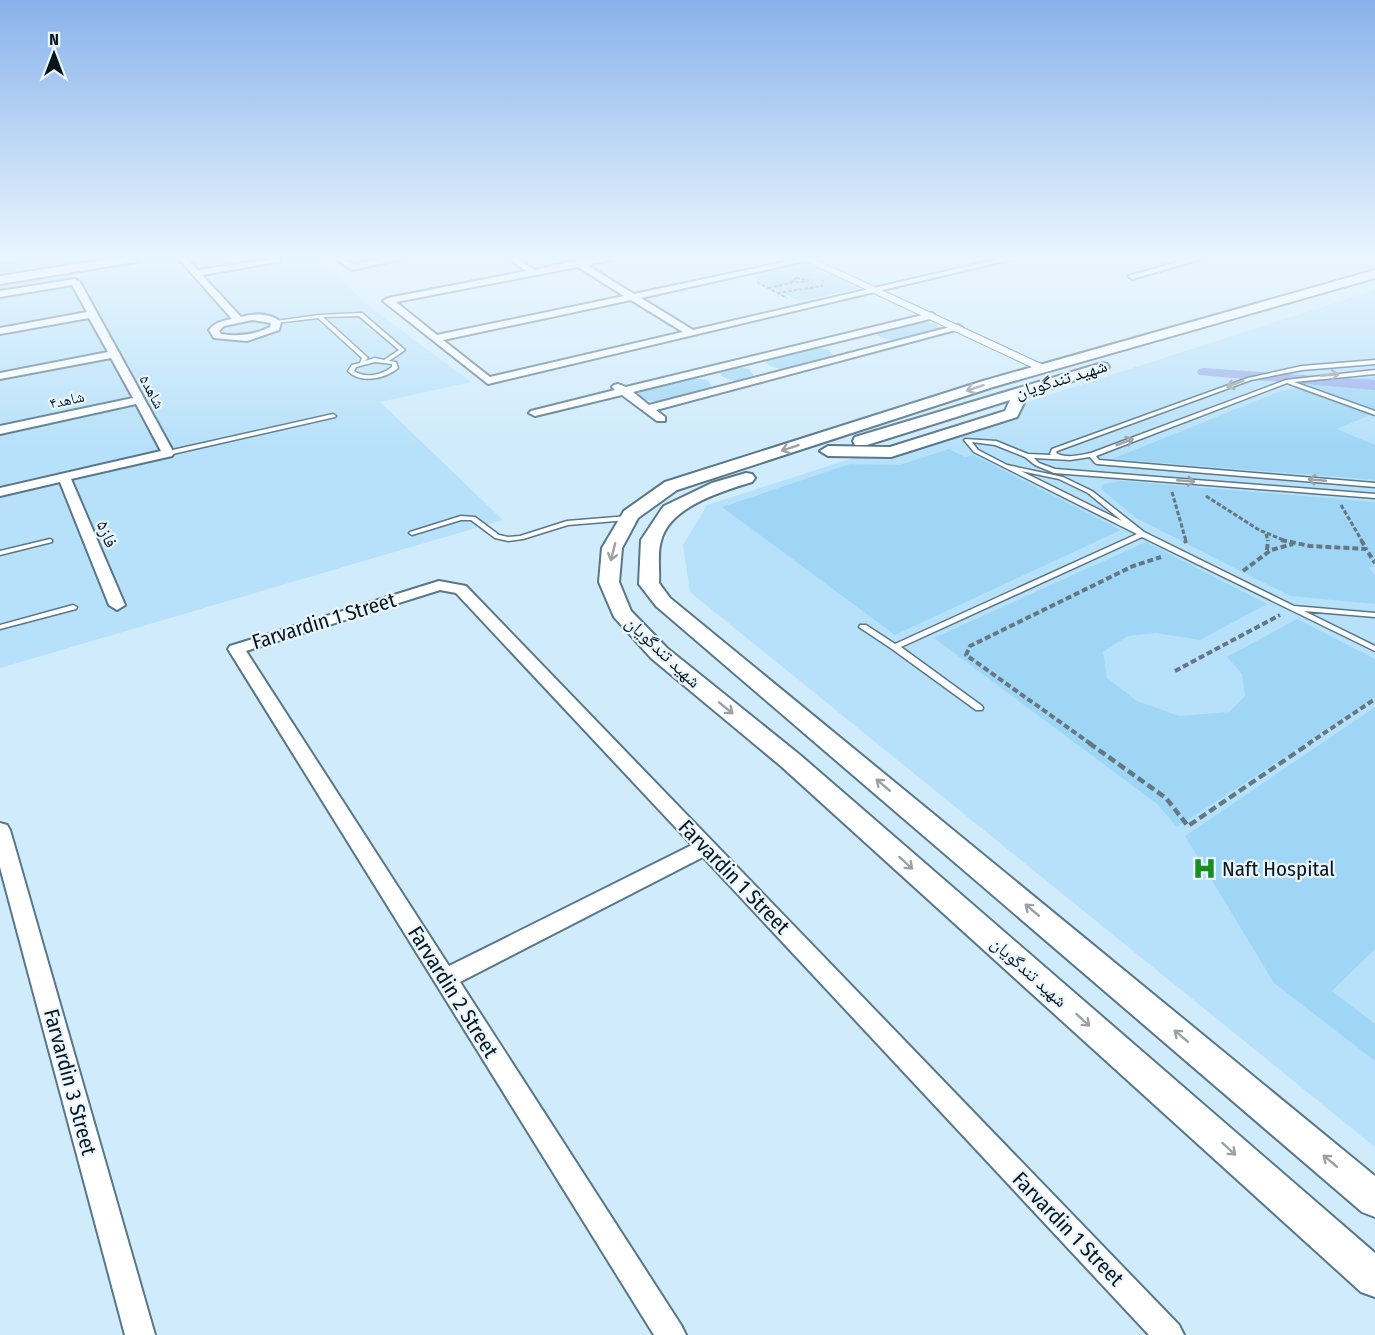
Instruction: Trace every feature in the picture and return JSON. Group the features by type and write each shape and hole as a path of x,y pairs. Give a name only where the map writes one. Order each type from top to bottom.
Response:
{"main road":[{"name":"شهید تندگویان","path":"1211,320 908,409 709,482 670,510 651,540 649,584 663,602 1375,1199"},
{"name":"شهید تندگویان","path":"1255,320 828,451 709,482 671,486 629,518 612,548 609,582 621,613 659,653 791,761 1375,1278"},
{"path":"828,451 891,452 1011,414 1022,391"},
{"path":"908,409 972,445"},
{"path":"621,613 663,602"}],"street":[{"path":"0,331 59,320"},
{"name":"شاهد۵","path":"96,320 168,453"},
{"path":"231,320 221,324 214,330 218,336 230,339 248,338 275,328 276,322 272,320"},
{"path":"413,320 488,381 744,320"},
{"path":"433,336 508,320"},
{"path":"670,320 691,333"},
{"path":"536,413 912,320"},
{"path":"941,320 1050,366"},
{"path":"956,320 1050,366"},
{"path":"647,409 958,328"},
{"path":"862,332 889,346"},
{"path":"822,342 850,357"},
{"path":"0,376 114,354"},
{"path":"745,360 772,377"},
{"path":"704,370 730,388"},
{"path":"612,383 661,419"},
{"name":"شاهد۴","path":"0,430 140,400"},
{"path":"0,492 168,453"},
{"name":"فاز۵","path":"64,477 117,605"},
{"name":"Farvardin 1 Street","path":"236,649 439,585 461,589 1169,1335"},
{"name":"Farvardin 2 Street","path":"236,649 671,1335"},
{"name":"Farvardin 3 Street","path":"0,830 140,1335"},
{"path":"445,979 705,847"}],"lane":[{"path":"276,322 288,320"},
{"path":"324,320 365,358 362,362"},
{"path":"367,320 402,350 386,360"},
{"path":"386,360 394,363 395,368 389,373 378,376 355,375 351,371 354,366 362,362 386,360"},
{"path":"1058,457 1053,454 1054,450 1250,379 1302,368 1375,362"},
{"path":"1027,456 1092,455 1288,381 1375,372"},
{"path":"1269,375 1375,413"},
{"path":"168,453 333,416"},
{"path":"972,445 996,443"},
{"path":"972,445 996,443 1054,471 1375,496"},
{"path":"972,445 1005,466 1375,649"},
{"path":"1092,455 1097,462 1375,485"},
{"path":"1005,466 1061,478 1090,492 1142,534"},
{"path":"412,532 461,518 473,518 497,537 508,539 521,538 567,523 629,518"},
{"path":"895,647 1142,534"},
{"path":"0,553 50,541"},
{"path":"0,627 73,607"},
{"path":"1293,608 1375,615"},
{"path":"863,627 895,647 979,708"}],"path":[{"path":"1169,480 1187,546 1133,566 970,646 966,655 1166,798 1188,826 1375,699"},
{"path":"1182,481 1266,534 1295,543 1366,549"},
{"path":"1334,493 1375,563"},
{"path":"1266,534 1268,541 1266,551"},
{"path":"1234,579 1266,551 1277,546 1295,543"},
{"path":"1175,671 1293,608"}],"shaded area":[{"path":"0,320 388,320 471,382 380,402 503,520 0,668"},
{"name":"Naft Hospital","path":"1281,320 1375,320 1375,1147 690,592 683,545 707,505"},
{"path":"920,322 935,323 941,329 927,335 900,340 891,340 877,335 879,331"},
{"path":"812,348 828,349 833,355 800,367 780,368 766,363 768,359"},
{"path":"738,367 749,369 754,376 737,381 720,374 723,370"},
{"path":"1375,377 1375,410 1310,387 1311,383"},
{"path":"691,378 708,380 712,387 706,391 674,400 652,401 638,395 642,390"},
{"path":"1298,388 1370,415 1337,429 1375,445 1375,480 1112,459 1278,392"},
{"path":"949,449 965,457 973,455 1121,530 895,635 722,507 850,464 900,465"},
{"path":"1121,481 1375,502 1375,567 1369,567 1375,576 1375,604 1290,596 1136,518 1101,489 1103,484"},
{"path":"1146,542 1267,604 1200,640 1156,633 1128,636 1103,652 1107,678 1137,701 1179,716 1229,712 1245,696 1242,674 1227,657 1297,619 1375,659 1375,698 1177,827 1157,804 934,638"},
{"path":"1375,707 1375,949 1332,991 1375,1024 1375,1061 1274,983 1185,836"}],"waterway":[{"path":"1204,372 1375,385"}],"place":[{"name":"Naft Hospital","path":"1204,869"}]}
